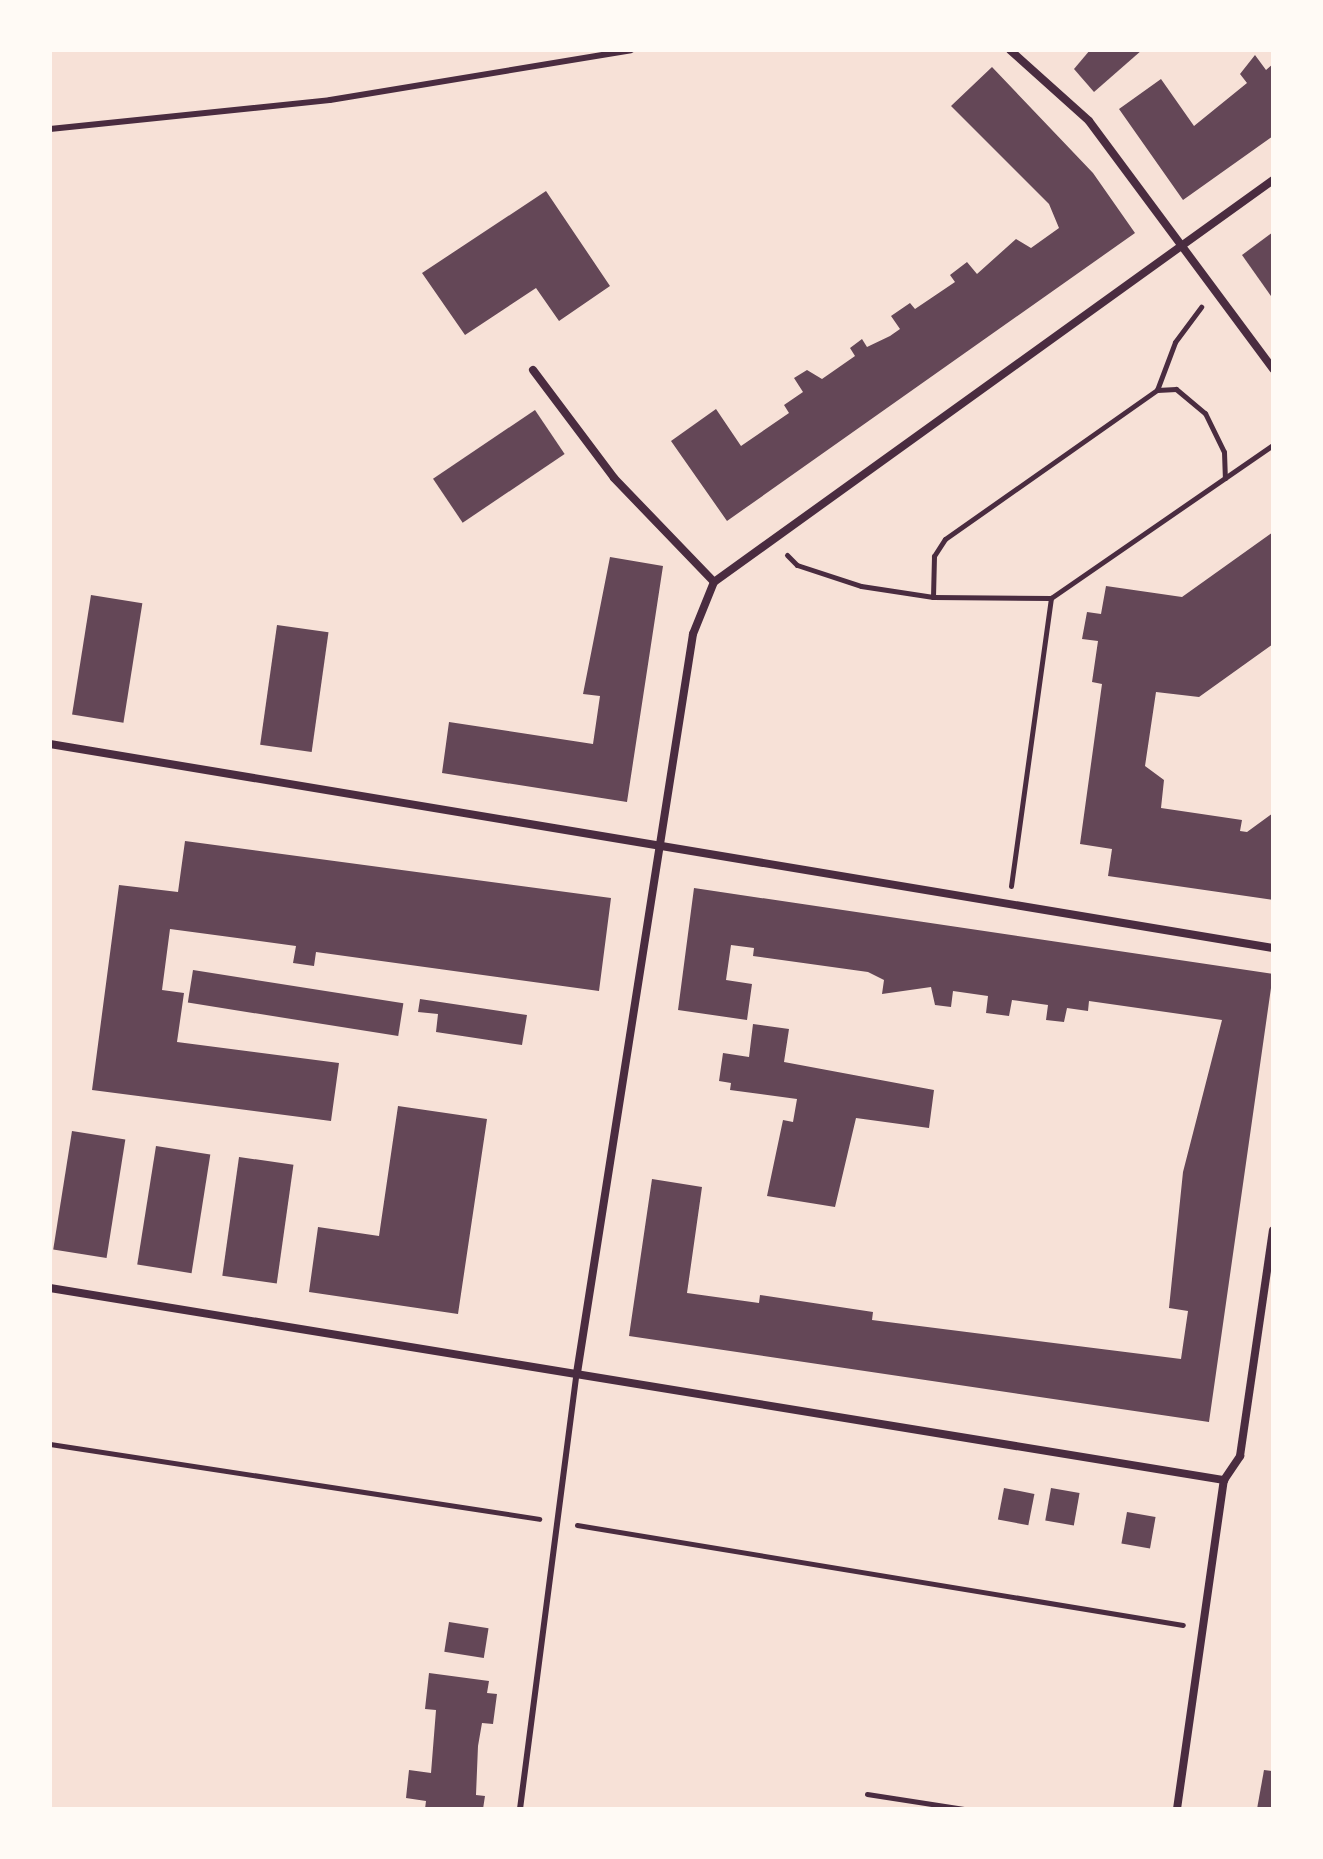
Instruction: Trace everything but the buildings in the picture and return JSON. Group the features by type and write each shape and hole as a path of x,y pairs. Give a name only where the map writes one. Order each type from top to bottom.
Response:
{"street":[{"path":"1010,50 1089,121 1183,243 1273,369"},
{"path":"577,1373 663,851 693,634 714,582 1273,180"},
{"path":"533,370 614,478 714,582"},
{"path":"50,744 663,851 1009,899 1273,948"},
{"path":"1177,1809 1224,1480 1240,1456 1273,1230"},
{"path":"50,1288 1224,1480"}],"lane":[{"path":"50,129 330,100 631,50"},
{"path":"520,1809 553,1521 577,1373"}],"path":[{"path":"1157,390 1175,342 1219,293"},
{"path":"933,597 934,556 945,539 1157,390 1176,389 1205,413 1224,452 1225,478"},
{"path":"773,539 797,565 861,586 933,597 1051,598 1273,445"},
{"path":"1009,899 1051,598"},
{"path":"50,1444 553,1521 1203,1629"},
{"path":"867,1794 964,1809"}]}
